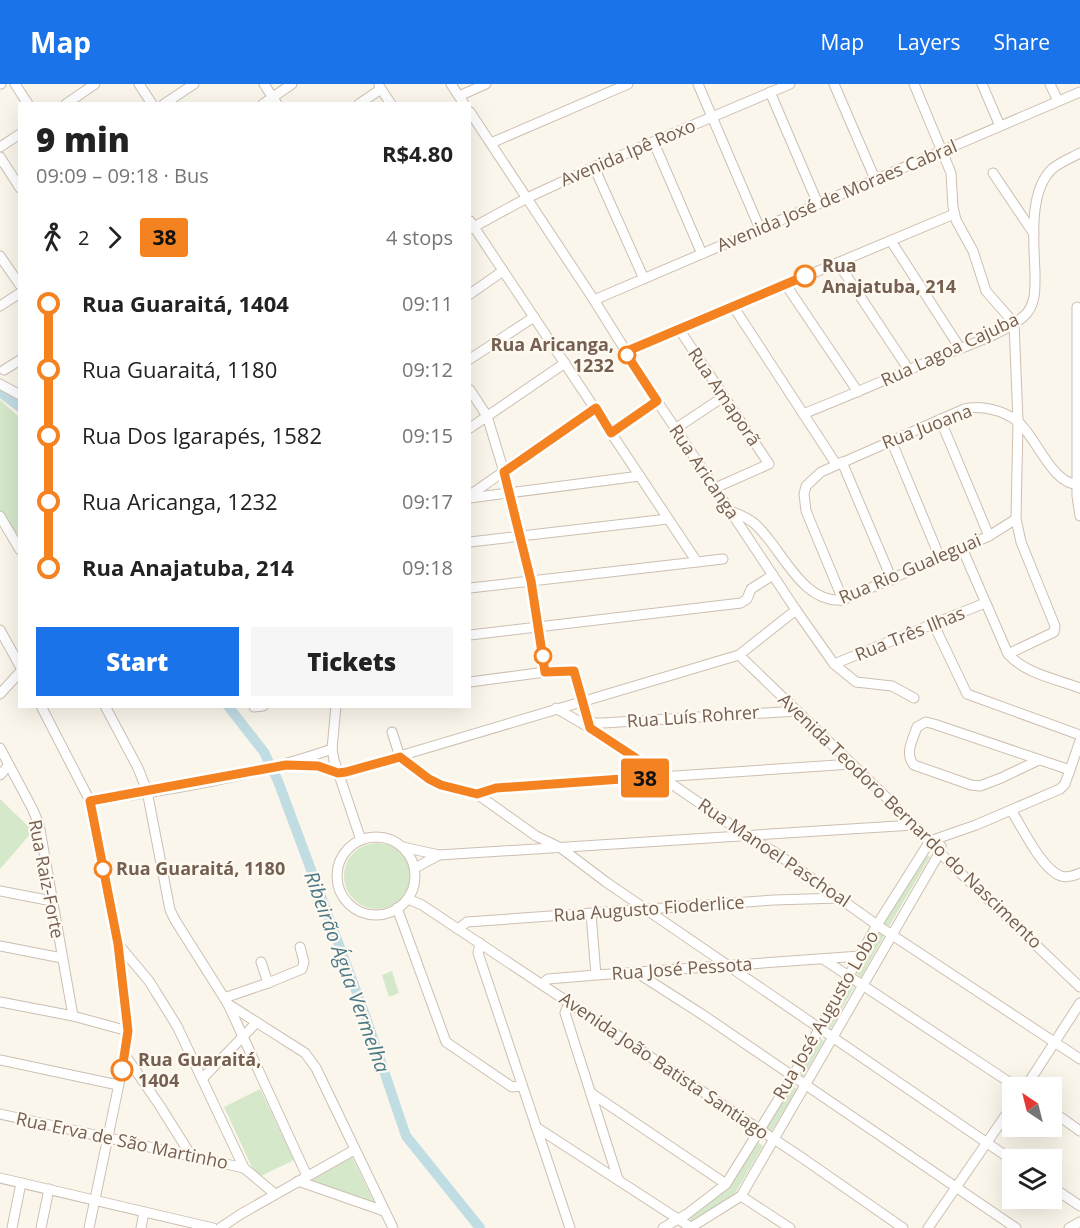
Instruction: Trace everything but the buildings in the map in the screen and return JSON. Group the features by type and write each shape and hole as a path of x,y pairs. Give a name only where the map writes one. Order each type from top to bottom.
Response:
{"street":[{"path":"15,84 27,102"},
{"path":"69,102 95,84"},
{"path":"139,84 151,102"},
{"path":"167,102 194,84"},
{"path":"264,84 274,100 292,84"},
{"path":"451,84 461,100 486,84"},
{"path":"491,143 628,84"},
{"path":"698,84 760,229"},
{"name":"Avenida Ipê Roxo","path":"471,225 594,167 790,84"},
{"path":"834,84 875,179"},
{"path":"914,84 953,183 954,214 973,251 986,291 1014,323 1018,421 1016,519 1022,542 1055,630 1008,654"},
{"path":"982,84 1000,126"},
{"path":"1050,84 1058,101"},
{"path":"361,102 379,86 390,102"},
{"path":"770,92 818,204"},
{"name":"Avenida José de Moraes Cabral","path":"594,300 1080,92"},
{"name":"Rua Aricanga","path":"471,113 594,300 675,429 834,664 856,682 892,686 914,698"},
{"path":"0,147 18,135"},
{"path":"654,142 702,254"},
{"name":"Rua Lagoa Cajuba","path":"804,414 960,348 1014,323 1026,314 1033,299 1034,234 1038,193 1053,168 1080,153"},
{"path":"0,157 18,185"},
{"path":"594,167 645,279"},
{"path":"993,173 1034,234"},
{"path":"625,352 954,214"},
{"path":"471,225 596,408 697,562"},
{"path":"891,241 960,348"},
{"path":"0,256 18,278"},
{"path":"838,262 909,370"},
{"path":"471,293 503,272"},
{"path":"786,285 858,392"},
{"path":"0,306 18,293"},
{"path":"734,306 804,414 839,463 892,580"},
{"path":"1077,307 1080,516"},
{"path":"471,358 534,317"},
{"name":"Rua Amaporã","path":"679,329 769,464 715,488"},
{"path":"4,370 18,361"},
{"path":"471,427 565,363"},
{"path":"0,384 18,394"},
{"path":"471,392 487,416 504,472 531,581 545,672"},
{"path":"675,429 723,397"},
{"path":"611,433 657,401"},
{"name":"Rua Juoana","path":"843,600 806,511 804,494 812,479 839,463 964,409 979,407 1018,421"},
{"path":"471,496 596,408"},
{"path":"940,419 989,536"},
{"path":"1018,421 1058,473 1068,482 1079,484"},
{"path":"891,440 940,558"},
{"path":"471,497 640,476"},
{"name":"Rua Rio Gualeguai","path":"730,511 747,518 761,530 814,594 826,600 843,600 892,580 989,536 1016,519"},
{"path":"0,516 18,547"},
{"path":"471,542 668,519"},
{"path":"962,548 1008,654 1026,669 1080,688"},
{"path":"471,588 723,559"},
{"path":"471,635 741,603 747,599 751,589 773,575"},
{"name":"Rua Três Ilhas","path":"834,664 985,603"},
{"path":"285,766 318,766 338,773 346,772 739,655 796,610"},
{"path":"934,625 967,694 1080,735"},
{"path":"0,630 18,662"},
{"name":"Avenida Teodoro Bernardo do Nascimento","path":"739,655 1080,987"},
{"path":"471,682 545,672 574,671 590,725"},
{"path":"0,694 18,674"},
{"path":"0,676 10,682"},
{"path":"42,708 90,801 118,944 128,1031 89,1228"},
{"path":"106,708 138,768 147,792 170,910 174,920 226,1001 302,1179 384,1211"},
{"path":"336,708 332,749 334,760 361,840"},
{"name":"Rua Manoel Paschoal","path":"556,708 590,725 877,925 1080,1059"},
{"name":"Rua Luís Rohrer","path":"590,725 797,711"},
{"path":"1039,760 1001,778 976,786 914,765 908,754 917,727 926,722 1039,760 1070,771"},
{"path":"392,732 400,757 429,779 441,785 477,794 536,836 561,848 606,882 1002,1153"},
{"path":"930,841 1061,789 1065,784 1080,741"},
{"name":"Rua Raiz-Forte","path":"0,748 39,824 72,1016"},
{"path":"90,801 285,766 332,749"},
{"path":"298,766 334,760"},
{"path":"477,794 496,788 852,764"},
{"path":"0,775 9,765"},
{"path":"1011,810 1038,855 1052,871 1059,876 1066,877 1080,873"},
{"path":"403,847 439,855 914,825"},
{"path":"379,837 396,842 403,847 411,857 415,868 414,886 408,899 388,913 366,913 357,909 342,894 338,884 340,863 345,854 361,840 379,837"},
{"path":"940,852 942,838"},
{"name":"Rua José Augusto Lobo","path":"663,1228 726,1185 793,1076 877,925 930,841"},
{"name":"Rua José Augusto Lobo","path":"691,1228 741,1196 940,852"},
{"path":"415,868 439,855"},
{"path":"414,886 423,905"},
{"path":"0,891 52,902"},
{"name":"Rua Augusto Fioderlice","path":"458,929 467,922 647,908 841,898"},
{"name":"Avenida João Batista Santiago","path":"408,899 423,905 542,984 903,1228"},
{"path":"397,908 448,1045 512,1087 521,1086"},
{"path":"591,914 596,975"},
{"path":"480,943 478,953 570,1228"},
{"path":"118,944 149,981 171,1015 244,1168 275,1194"},
{"path":"0,946 62,958"},
{"path":"226,1001 302,969 304,962 300,947"},
{"path":"705,966 708,952"},
{"name":"Rua José Pessota","path":"542,984 548,979 860,956"},
{"path":"823,959 1002,1077"},
{"path":"261,962 268,983"},
{"path":"746,977 747,970 753,963"},
{"path":"658,970 657,980 660,987"},
{"path":"636,972 1016,1228"},
{"path":"226,1001 309,1058 316,1068 393,1228"},
{"path":"0,1002 72,1016 128,1031"},
{"path":"569,1003 565,1012 618,1179"},
{"path":"1032,1077 1080,1003"},
{"path":"201,1079 257,1022"},
{"path":"125,1055 192,1157"},
{"path":"0,1060 118,1085"},
{"path":"591,1093 726,1185"},
{"name":"Rua Erva de São Martinho","path":"0,1114 244,1168"},
{"path":"1062,1118 1080,1131"},
{"path":"928,1228 1002,1121"},
{"path":"536,1127 691,1228"},
{"path":"220,1228 354,1150"},
{"path":"0,1178 213,1228"},
{"path":"12,1228 21,1183"},
{"path":"40,1228 49,1189"},
{"path":"1062,1194 1080,1206"},
{"path":"741,1196 790,1228"},
{"path":"141,1228 144,1212"},
{"path":"1069,1228 1080,1222"}],"green space":[{"path":"0,400 18,416 18,540 0,512"},
{"path":"0,799 33,831 0,869"},
{"path":"377,843 390,845 400,853 408,863 410,876 408,889 400,899 390,907 377,909 364,907 354,899 346,889 344,876 346,863 354,853 364,845"},
{"path":"924,854 930,857 889,926 883,923"},
{"path":"878,932 884,936 861,977 854,971"},
{"path":"392,971 399,993 389,997 382,975"},
{"path":"851,982 854,987 830,1030 823,1024 847,983"},
{"path":"818,1036 824,1041 802,1078 796,1073"},
{"path":"790,1084 797,1089 771,1132 765,1127"},
{"path":"260,1089 294,1160 257,1178 224,1107"},
{"path":"756,1141 763,1146 734,1195 695,1223 686,1217 727,1190"},
{"path":"352,1157 374,1202 310,1181"}],"waterway":[{"name":"Ribeirão Água Vermelha","path":"0,392 18,406"},
{"name":"Ribeirão Água Vermelha","path":"230,708 264,752 278,781 365,1015 406,1136 480,1228"}],"bus line":[{"name":"38","path":"122,1070 128,1031 118,944 90,801 286,765 318,766 338,773 400,757 421,774 441,785 477,794 496,788 663,776 590,728 574,671 545,672 531,581 504,472 596,408 611,433 657,401 625,352 805,276"}],"place":[{"name":"Rua Anajatuba, 214","path":"805,276"},
{"name":"Rua Aricanga, 1232","path":"627,355"},
{"name":"Rua Guaraitá, 1180","path":"103,869"},
{"name":"Rua Guaraitá, 1404","path":"122,1070"}]}
